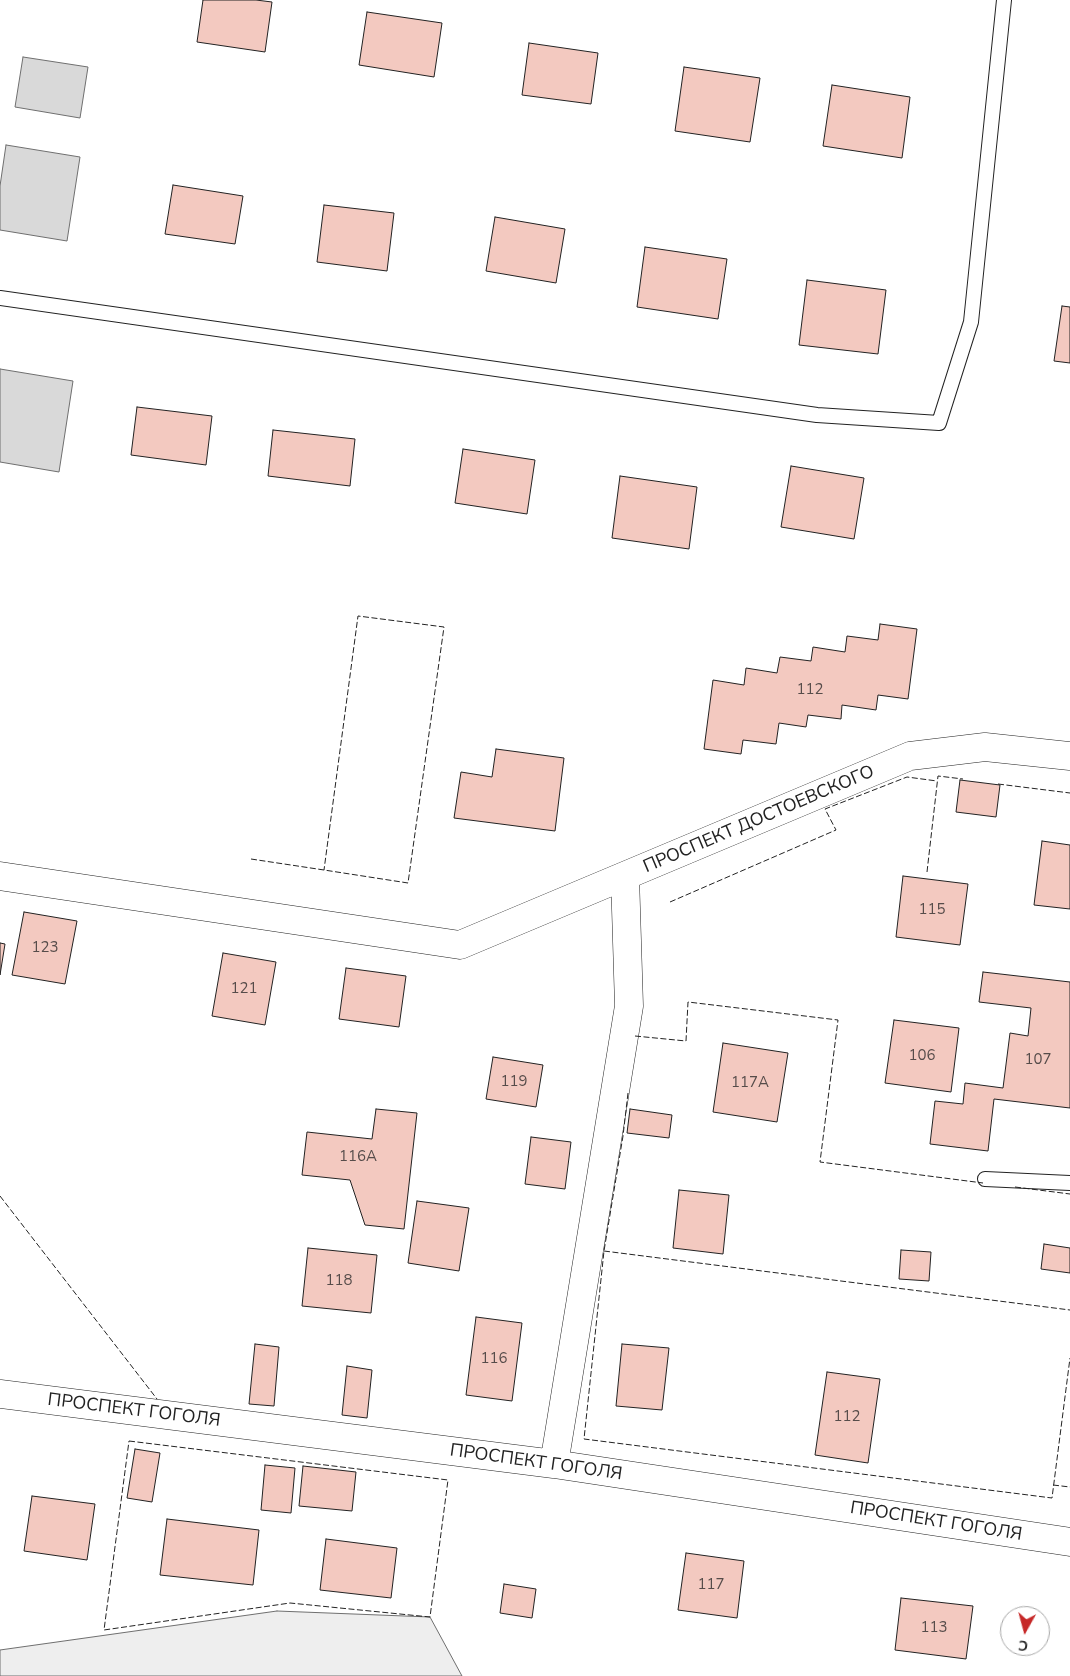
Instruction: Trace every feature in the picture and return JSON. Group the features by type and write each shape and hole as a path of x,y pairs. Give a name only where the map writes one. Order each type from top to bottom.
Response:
{"street":[{"name":"ПРОСПЕКТ ДОСТОЕВСКОГО","path":"0,876 460,945 910,756 986,747 1070,756"},
{"path":"554,1464 629,1006 625,876"},
{"name":"ПРОСПЕКТ ГОГОЛЯ","path":"0,1394 554,1464 1070,1542"}],"lane":[{"path":"0,298 817,415 939,423 971,322 1004,0"},
{"path":"985,1179 1070,1183"}],"shaded area":[{"path":"23,57 88,67 80,118 15,107"},
{"path":"6,145 80,157 67,241 0,230 0,186"},
{"path":"0,369 73,381 59,472 0,462"},
{"path":"277,1611 430,1617 462,1676 0,1676 0,1650"}],"building":[{"path":"203,0 256,0 272,2 265,52 197,42"},
{"path":"367,12 442,23 434,77 359,65"},
{"path":"529,43 598,53 591,104 522,95"},
{"path":"684,67 760,78 750,142 675,131"},
{"path":"832,85 910,97 902,158 823,146"},
{"path":"173,185 243,196 235,244 165,234"},
{"path":"324,205 394,213 387,271 317,262"},
{"path":"495,217 565,229 556,283 486,271"},
{"path":"645,247 727,259 718,319 637,307"},
{"path":"807,280 886,290 878,354 799,345"},
{"path":"1062,306 1070,307 1070,363 1054,361"},
{"path":"137,407 212,416 206,465 131,455"},
{"path":"273,430 355,439 350,486 268,476"},
{"path":"463,449 535,460 527,514 455,503"},
{"path":"791,466 864,478 854,539 781,527"},
{"path":"620,476 697,487 689,549 612,538"},
{"path":"880,624 917,629 908,699 878,695 876,710 842,705 841,719 808,715 806,727 779,723 776,744 743,740 741,754 704,749 713,680 744,685 746,668 777,673 780,657 811,661 813,647 845,652 847,636 878,640"},
{"path":"496,749 564,758 555,831 454,818 461,772 492,777"},
{"path":"960,780 1000,785 996,817 956,812"},
{"path":"1042,841 1070,845 1070,909 1034,905"},
{"path":"903,876 968,884 960,945 896,937"},
{"path":"24,912 77,921 65,984 12,975"},
{"path":"0,943 5,944 0,975"},
{"path":"223,953 276,962 265,1025 212,1016"},
{"path":"346,968 406,976 399,1027 339,1019"},
{"path":"983,972 1070,982 1070,1108 994,1099 988,1151 930,1144 935,1101 963,1104 965,1083 1003,1088 1010,1033 1028,1036 1031,1008 979,1002"},
{"path":"894,1020 959,1028 951,1092 885,1083"},
{"path":"723,1043 788,1053 777,1122 713,1112"},
{"path":"493,1057 543,1065 536,1107 486,1099"},
{"path":"376,1109 417,1113 404,1229 365,1225 350,1180 302,1175 307,1132 372,1139"},
{"path":"630,1109 672,1115 669,1138 627,1133"},
{"path":"531,1137 571,1142 565,1189 525,1184"},
{"path":"679,1190 729,1195 723,1254 673,1248"},
{"path":"417,1201 469,1208 459,1271 408,1263"},
{"path":"1044,1244 1070,1248 1070,1273 1041,1269"},
{"path":"308,1248 377,1255 371,1313 302,1306"},
{"path":"901,1250 931,1252 929,1281 899,1279"},
{"path":"476,1317 522,1323 512,1401 466,1395"},
{"path":"255,1344 279,1347 274,1406 249,1404"},
{"path":"622,1344 669,1348 662,1410 616,1406"},
{"path":"347,1366 372,1370 367,1418 342,1415"},
{"path":"827,1372 880,1379 868,1463 815,1455"},
{"path":"135,1449 160,1453 152,1502 127,1498"},
{"path":"265,1465 295,1468 291,1513 261,1510"},
{"path":"303,1466 356,1472 352,1511 299,1506"},
{"path":"32,1496 95,1504 87,1560 24,1551"},
{"path":"167,1519 259,1530 253,1585 160,1575"},
{"path":"326,1539 397,1548 391,1598 320,1590"},
{"path":"686,1553 744,1561 737,1618 678,1610"},
{"path":"504,1584 536,1589 532,1618 500,1613"},
{"path":"901,1598 973,1606 966,1659 895,1650"}],"fence":[{"path":"251,859 408,883 444,627 358,616 324,870"},
{"path":"927,872 938,776 963,779"},
{"path":"670,902 836,830 825,809 907,777 937,781"},
{"path":"998,784 1070,793"},
{"path":"635,1036 686,1041 688,1002 838,1020 820,1162 983,1183"},
{"path":"628,1093 623,1136 604,1251 584,1439 1052,1498 1070,1358"},
{"path":"1015,1187 1070,1194"},
{"path":"0,1196 157,1399"},
{"path":"604,1251 1070,1310"},
{"path":"129,1441 448,1480 430,1617 290,1603 104,1630 129,1441"},
{"path":"1053,1485 1070,1487"}]}
